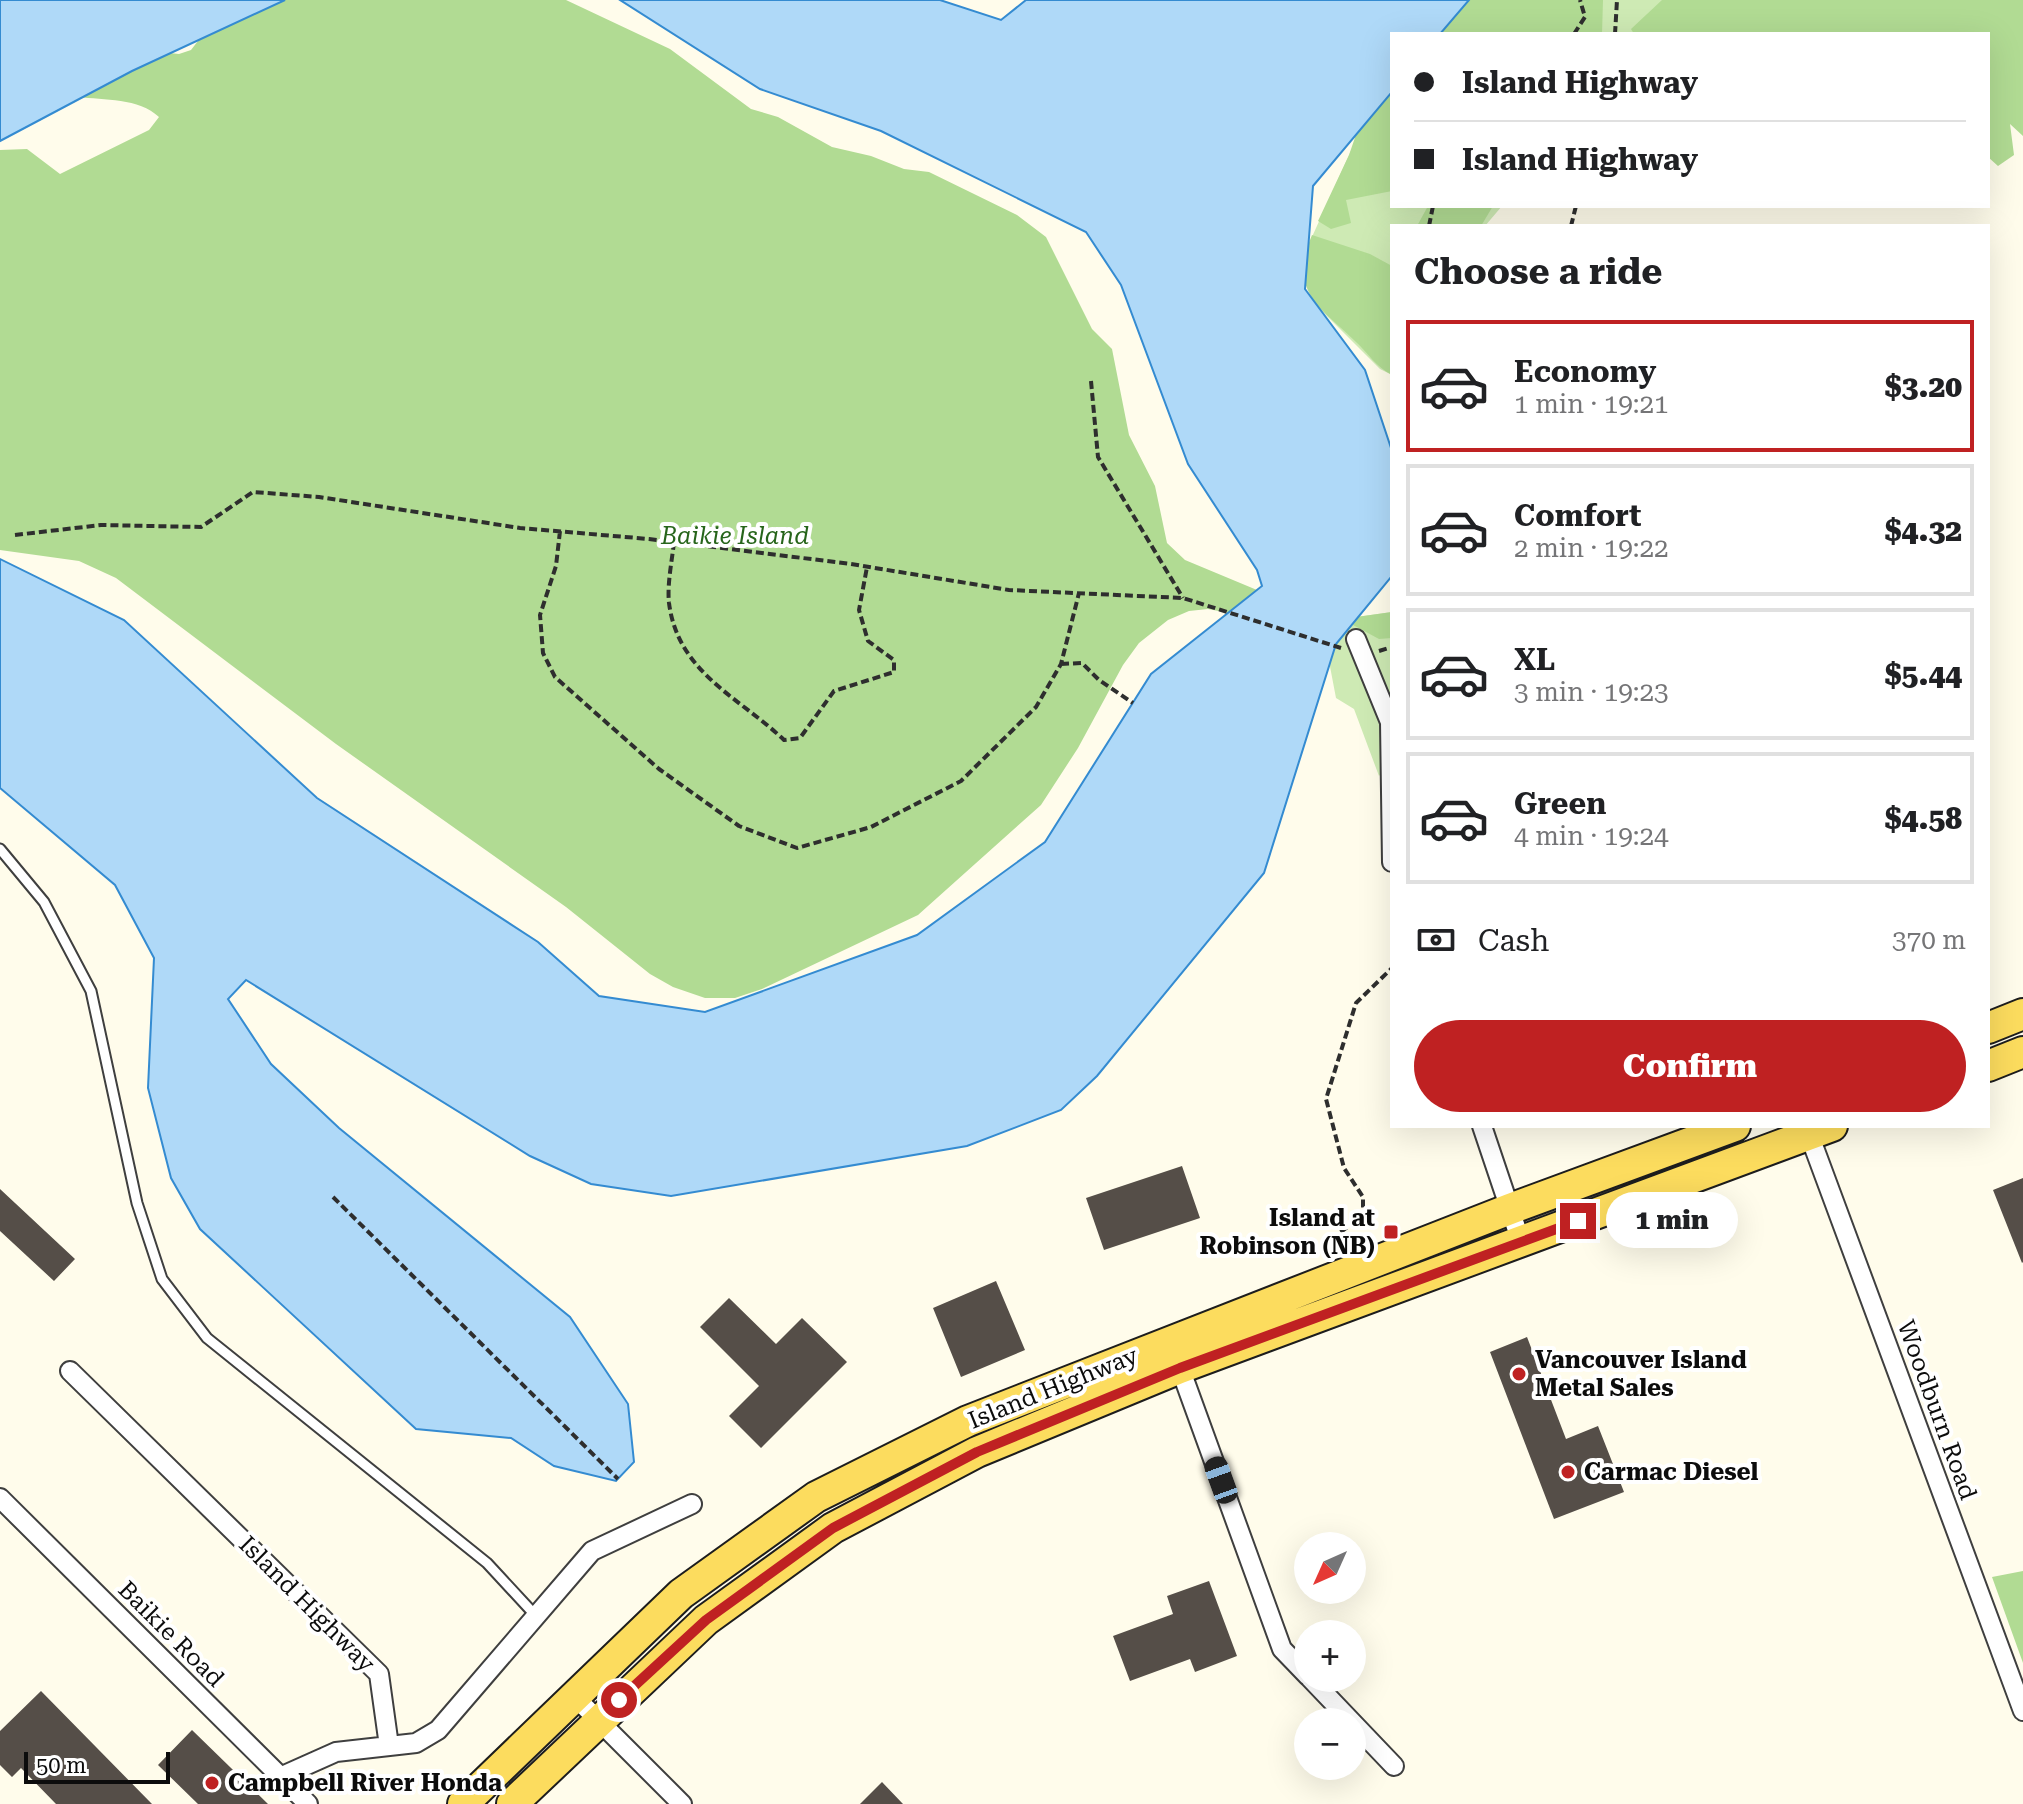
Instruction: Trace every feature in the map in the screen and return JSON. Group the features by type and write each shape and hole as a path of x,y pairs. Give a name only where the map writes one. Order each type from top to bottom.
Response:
{"main road":[{"path":"1990,1027 2023,1014"},
{"path":"1990,1065 2023,1052"},
{"name":"Island Highway","path":"463,1804 681,1594 816,1497 968,1421 1510,1209 1730,1128"},
{"name":"Island Highway","path":"512,1804 706,1620 833,1528 977,1452 1180,1368 1816,1129"}],"street":[{"path":"1360,648 1390,722"},
{"path":"1483,1128 1521,1242"},
{"name":"Woodburn Road","path":"1816,1129 2023,1711"},
{"path":"1180,1368 1282,1649 1294,1661"},
{"name":"Island Highway","path":"70,1371 379,1674 389,1746"},
{"name":"Baikie Road","path":"0,1498 308,1804"},
{"path":"280,1777 336,1752 416,1743 438,1730 592,1551 692,1504"},
{"path":"1323,1692 1394,1766"},
{"path":"573,1695 682,1804"}],"lane":[{"path":"0,849 44,902 91,991 137,1203 162,1279 207,1338 487,1563 536,1616"}],"path":[{"path":"1575,32 1585,17 1580,0"},
{"path":"1615,32 1617,0"},
{"path":"1091,381 1098,457 1183,598"},
{"path":"15,535 101,525 201,527 253,492 319,497 560,531 867,567 1009,590 1183,598 1360,648"},
{"path":"560,531 556,566 540,615 543,653 555,677 659,769 739,826 797,848 871,827 961,781 1036,707 1061,664 1079,593"},
{"path":"674,542 669,602 678,638 701,674 723,694 752,710 784,740 800,738 834,691 894,672 894,660 868,641 859,610 867,567"},
{"path":"1061,664 1082,663 1099,680 1133,703"},
{"path":"1321,1246 1363,1216 1363,1197 1344,1168 1326,1099 1356,1003 1390,970"},
{"path":"333,1197 618,1479"}],"green space":[{"name":"Baikie Island","path":"245,0 566,0 670,49 751,109 778,117 832,147 871,156 904,169 929,172 1017,215 1046,237 1092,329 1112,349 1129,435 1155,486 1167,543 1185,560 1257,590 1245,616 1208,609 1189,611 1168,620 1139,643 1041,805 918,915 762,989 735,998 705,998 673,987 650,974 566,907 336,744 116,578 79,561 0,550 0,150 27,149 60,174 149,130 159,117 142,106 78,97 160,52 179,54 191,50 215,19"},
{"path":"1444,0 1720,0 1680,32 1417,32"},
{"path":"1444,0 1603,0 1602,32 1417,32"},
{"path":"1662,0 2023,0 2023,136 2010,124 2014,155 1998,166 1990,159 1990,32 1633,32 1631,29"},
{"path":"1390,63 1390,191 1346,200 1351,223 1331,229 1318,221 1349,155 1372,88"},
{"path":"1390,64 1390,208 1500,208 1487,224 1390,224 1390,374 1380,369 1316,305 1302,259"},
{"path":"1427,208 1492,208 1482,224 1418,224"},
{"path":"1312,235 1370,254 1390,265 1390,374 1311,296 1304,271 1305,254"},
{"path":"1390,612 1390,763 1379,776 1354,709 1336,698 1328,656 1342,619"},
{"path":"1390,612 1390,638 1379,639 1342,619"},
{"path":"2023,1571 2023,1663 1992,1577"}],"water":[{"path":"0,0 285,0 132,71 0,141"},
{"path":"620,0 940,0 1001,20 1026,0 1469,0 1442,32 1390,32 1390,94 1313,186 1305,289 1365,370 1390,445 1390,578 1336,644 1264,873 1097,1076 1061,1110 967,1146 671,1196 591,1184 530,1156 246,980 228,999 271,1064 339,1128 570,1317 628,1404 634,1462 616,1481 554,1466 511,1438 416,1429 200,1229 171,1178 148,1088 154,958 115,885 0,788 0,559 124,620 317,798 538,942 599,996 705,1012 917,935 1045,842 1151,674 1262,586 1257,570 1188,464 1121,285 1086,232 881,131 760,89"}],"building":[{"path":"1182,1166 1200,1218 1104,1250 1086,1198"},
{"path":"2023,1178 2023,1262 2022,1263 1993,1190"},
{"path":"0,1189 75,1259 54,1281 0,1231"},
{"path":"996,1281 1025,1350 961,1377 933,1308"},
{"path":"729,1298 776,1344 802,1318 847,1362 761,1448 729,1416 759,1386 700,1327"},
{"path":"1527,1337 1566,1439 1598,1426 1624,1492 1554,1519 1490,1352"},
{"path":"1209,1581 1237,1656 1195,1672 1190,1659 1130,1681 1113,1636 1173,1614 1167,1596"},
{"path":"41,1691 152,1804 56,1804 21,1768 12,1777 0,1765 0,1731"},
{"name":"Campbell River Honda","path":"192,1730 268,1804 198,1804 158,1765"},
{"path":"882,1782 903,1804 860,1804"}],"place":[{"name":"Island at Robinson (NB)","path":"1391,1232"},
{"name":"Vancouver Island Metal Sales","path":"1519,1374"},
{"name":"Carmac Diesel","path":"1568,1472"},
{"name":"Campbell River Honda","path":"212,1783"}],"route":[{"path":"619,1700 706,1620 833,1528 977,1452 1180,1368 1578,1221"}]}
